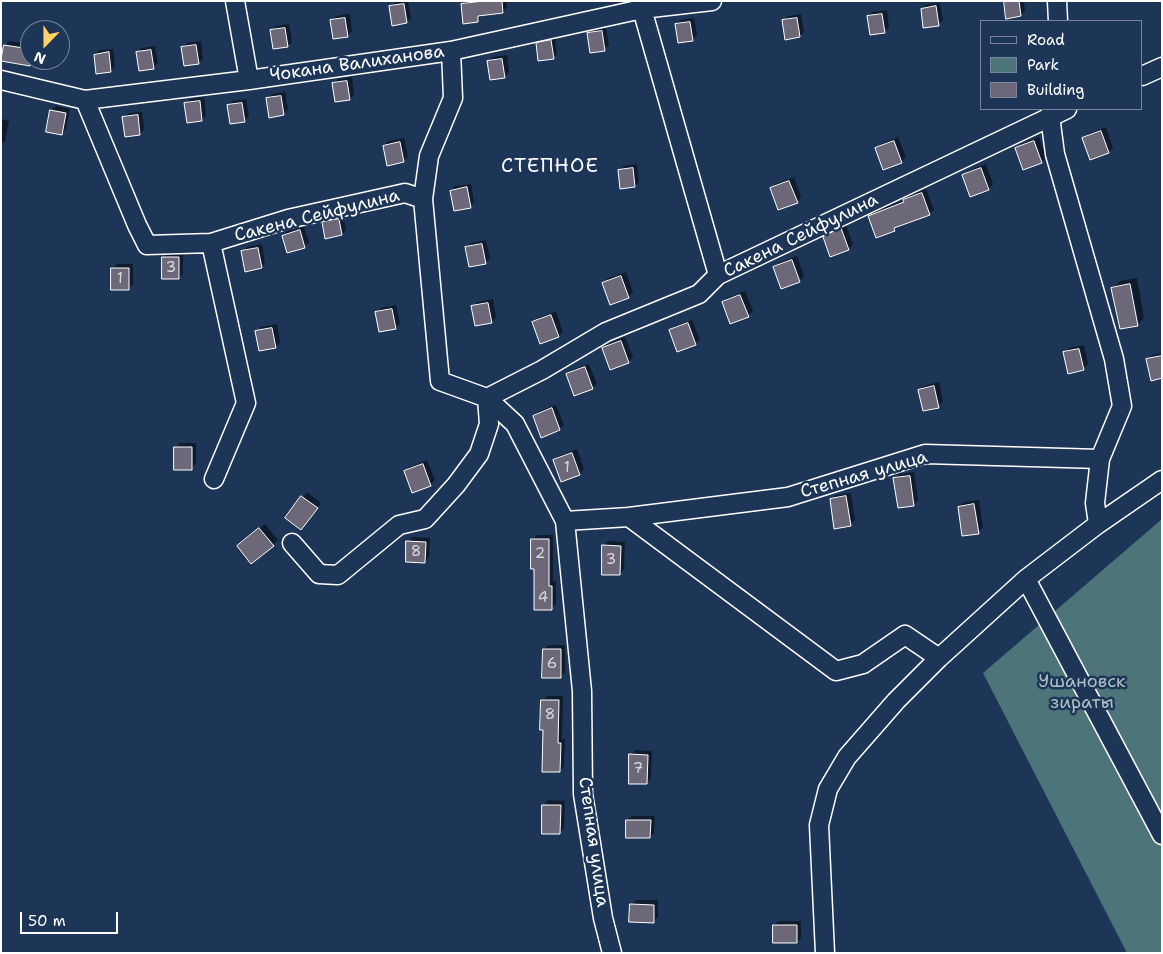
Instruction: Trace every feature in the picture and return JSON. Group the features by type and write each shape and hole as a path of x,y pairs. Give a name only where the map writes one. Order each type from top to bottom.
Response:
{"street":[{"path":"235,1 249,80"},
{"name":"Чокана Валиханова","path":"1,80 85,100 249,80 451,51 642,9 712,1"},
{"path":"1057,1 1058,20"},
{"path":"642,9 718,275"},
{"name":"Сакена Сейфулина","path":"451,51 453,98 430,156 423,199 440,381 487,398 542,370 606,332 699,294 718,275 1051,112"},
{"path":"1143,76 1162,68"},
{"name":"Сакена Сейфулина","path":"85,100 137,225 148,245 211,243 288,219 405,193 423,199"},
{"path":"1051,112 1055,154 1114,359 1122,406 1100,459 1095,503 1098,524"},
{"name":"Сакена Сейфулина","path":"211,243 246,403 214,479"},
{"path":"292,542 319,574 338,575 399,525 425,519 456,485 480,454 490,424 487,398"},
{"name":"Степная улица","path":"487,398 515,424 565,521 582,691 583,794 603,918 612,953"},
{"name":"Степная улица","path":"565,521 629,517 788,497 925,454 1100,459"},
{"path":"825,953 819,825 828,789 847,757 896,701 939,658 1026,580 1098,524 1162,480"},
{"path":"629,517 836,672 863,664 905,636 939,658"},
{"path":"1026,580 1162,835"}],"green space":[{"name":"Ушановск зираты","path":"1162,519 1162,953 1127,953 983,673"}],"building":[{"path":"502,1 503,13 478,16 478,22 463,24 461,4"},
{"path":"1004,1 1019,1 1021,16 1006,19"},
{"path":"404,4 407,23 392,26 389,6"},
{"path":"936,6 939,26 923,28 921,9"},
{"path":"882,14 885,33 870,35 867,16"},
{"path":"345,18 348,37 333,39 330,20"},
{"path":"797,18 800,37 785,40 782,20"},
{"path":"690,22 693,41 678,43 675,24"},
{"path":"285,28 288,47 273,49 270,30"},
{"path":"602,31 605,51 590,53 587,33"},
{"path":"551,40 554,59 538,61 536,43"},
{"path":"4,45 20,47 20,64 1,61"},
{"path":"196,45 199,64 184,66 181,47"},
{"path":"151,50 154,69 139,71 136,52"},
{"path":"109,52 111,72 96,74 94,55"},
{"path":"502,59 505,78 490,80 487,61"},
{"path":"347,81 350,100 335,102 332,83"},
{"path":"281,96 284,115 269,118 266,98"},
{"path":"200,101 202,121 187,123 184,103"},
{"path":"242,103 245,122 230,124 227,105"},
{"path":"50,110 66,113 62,135 46,132"},
{"path":"138,115 140,135 125,137 122,117"},
{"path":"1101,131 1109,153 1090,160 1082,138"},
{"path":"894,141 902,163 883,170 875,148"},
{"path":"1034,141 1042,163 1023,170 1015,148"},
{"path":"400,142 404,162 387,166 383,146"},
{"path":"633,168 635,187 620,189 618,170"},
{"path":"981,168 989,190 970,197 962,175"},
{"path":"789,181 798,203 778,210 770,188"},
{"path":"467,187 471,208 454,211 450,191"},
{"path":"922,193 930,215 894,228 895,231 876,238 868,216"},
{"path":"339,219 342,235 325,239 322,222"},
{"path":"841,228 849,250 830,257 823,237"},
{"path":"300,230 305,248 287,253 282,236"},
{"path":"482,244 486,264 469,267 465,247"},
{"path":"258,248 262,268 245,272 241,251"},
{"path":"162,257 179,257 179,279 162,279"},
{"path":"792,260 800,282 781,289 773,267"},
{"path":"111,268 129,268 129,290 111,290"},
{"path":"621,276 629,298 610,305 602,283"},
{"path":"1130,284 1138,326 1120,329 1111,288"},
{"path":"740,295 749,317 730,324 722,302"},
{"path":"488,303 492,323 475,326 471,306"},
{"path":"392,309 396,329 379,332 375,312"},
{"path":"551,315 559,337 540,344 532,322"},
{"path":"688,323 696,345 677,352 669,330"},
{"path":"272,328 276,348 259,351 255,331"},
{"path":"621,341 629,363 610,370 602,348"},
{"path":"1079,349 1084,370 1068,374 1063,352"},
{"path":"1162,356 1162,378 1151,381 1146,359"},
{"path":"585,367 593,389 574,396 566,374"},
{"path":"934,386 939,408 923,411 918,390"},
{"path":"552,408 560,430 541,438 533,416"},
{"path":"174,447 192,447 192,470 174,470"},
{"path":"572,453 580,475 561,482 553,460"},
{"path":"423,464 431,486 412,493 404,471"},
{"path":"910,476 914,506 898,508 893,478"},
{"path":"301,496 318,508 301,530 285,518"},
{"path":"846,496 851,526 834,529 830,499"},
{"path":"974,504 979,534 962,536 958,507"},
{"path":"259,528 274,546 251,564 237,546"},
{"path":"531,539 549,539 549,586 552,586 552,610 534,610 534,569 531,569"},
{"path":"406,541 426,542 425,563 406,562"},
{"path":"602,545 621,546 620,575 602,575"},
{"path":"543,649 561,649 561,678 542,678"},
{"path":"541,700 559,700 558,743 561,743 560,772 542,772 543,730 540,730"},
{"path":"629,754 648,755 647,784 629,784"},
{"path":"542,805 561,805 560,834 542,834"},
{"path":"626,820 651,820 650,838 626,838"},
{"path":"630,904 654,905 654,923 629,922"},
{"path":"773,925 797,925 797,943 773,943"}],"district":[{"name":"СТЕПНОЕ","path":"550,167"}]}
